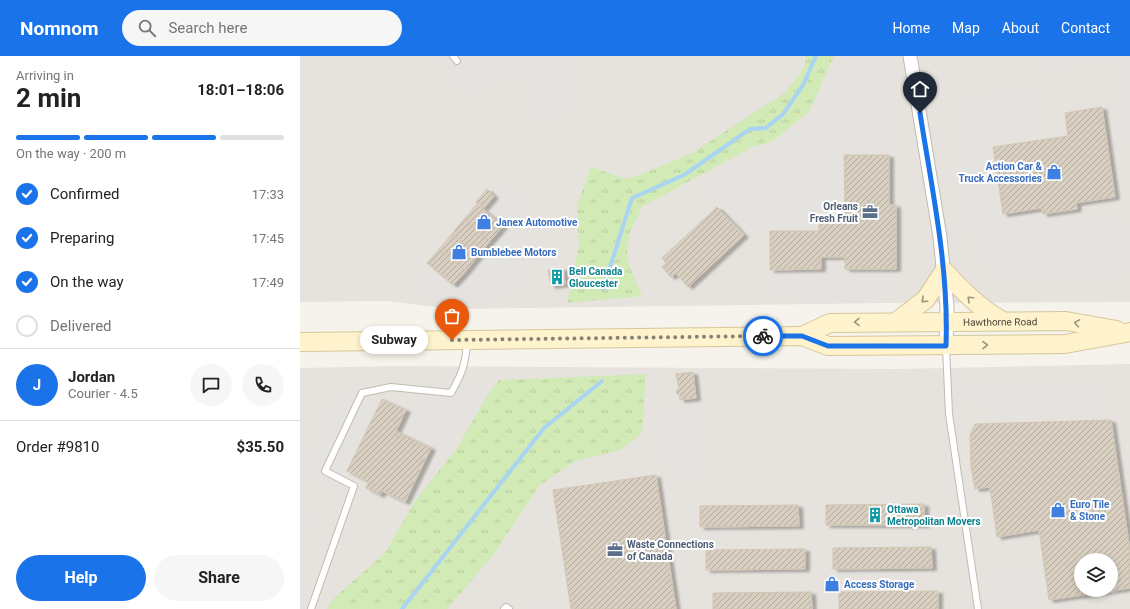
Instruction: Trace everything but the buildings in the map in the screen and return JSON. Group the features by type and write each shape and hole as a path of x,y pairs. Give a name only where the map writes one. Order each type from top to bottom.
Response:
{"main road":[{"path":"896,322 926,299 944,271 970,299 1002,321"},
{"name":"Hawthorne Road","path":"802,336 830,323 947,321 1066,321 1129,332"},
{"name":"Hawthorne Road","path":"300,342 802,336 828,346 946,346 1065,344 1129,332"}],"street":[{"path":"910,56 940,237 947,321 946,346"}],"lane":[{"path":"311,609 354,486 325,471 362,393 391,387 451,393 461,376 466,361 468,340"},
{"path":"946,346 949,414 978,609"},
{"path":"504,609 506,607 509,609"}],"shaded area":[{"path":"300,56 1130,56 1130,302 885,303 453,309 386,301 300,302"},
{"path":"564,56 568,82 559,110 539,116 523,61 467,91 444,57"},
{"path":"842,56 882,56 889,127 880,150 841,150 839,213 817,213 814,225 752,230 707,182 739,164 778,147 813,119"},
{"path":"1049,56 1130,56 1130,147 1118,58 1050,66"},
{"path":"1035,91 1038,134 988,141 999,219 1119,216 1126,272 1002,276 999,263 992,258 979,257 959,127 975,97"},
{"path":"502,190 517,202 523,242 518,255 526,264 502,295 489,290 483,299 463,297 457,294 428,295 419,285 432,272 453,288 457,287 509,226 490,206"},
{"path":"781,273 884,275 884,298 780,296"},
{"path":"1130,364 1130,609 300,609 300,368 399,366 896,369"},
{"path":"425,384 462,384 477,390 455,436 448,447 407,426"},
{"path":"975,384 1102,384 1103,417 994,417 994,409 974,396"},
{"path":"344,395 374,409 337,485 308,471"},
{"path":"690,411 702,474 673,477 664,415"},
{"path":"300,510 308,513 300,534"},
{"path":"1035,571 1038,603 995,608 992,576"},
{"path":"541,600 548,609 532,609"}],"green space":[{"path":"805,56 834,56 809,112 773,141 752,147 642,207 629,235 627,260 642,296 567,303 579,247 577,205 591,167 625,179 642,174 692,153 786,92 805,66"},
{"path":"646,374 642,433 621,450 575,461 539,486 494,554 447,609 327,609 335,597 385,553 415,501 457,448 487,396 499,380"}],"waterway":[{"path":"603,289 632,198 684,175 750,129 766,128 783,114 803,85 816,56"},
{"path":"402,609 544,428 602,381"}],"way so far":[{"path":"452,340 763,336"}],"place":[{"name":"Action Car & Truck Accessories","path":"1054,172"},
{"name":"Orleans Fresh Fruit","path":"870,212"},
{"name":"Janex Automotive","path":"484,222"},
{"name":"Bumblebee Motors","path":"459,252"},
{"name":"Bell Canada Gloucester","path":"557,277"},
{"name":"Subway","path":"452,340"},
{"name":"Euro Tile & Stone","path":"1058,510"},
{"name":"Ottawa Metropolitan Movers","path":"875,515"},
{"name":"Waste Connections of Canada","path":"615,550"},
{"name":"Access Storage","path":"832,584"}],"route":[{"path":"763,336 802,336 828,346 946,346 947,307 944,271 920,113"}]}
